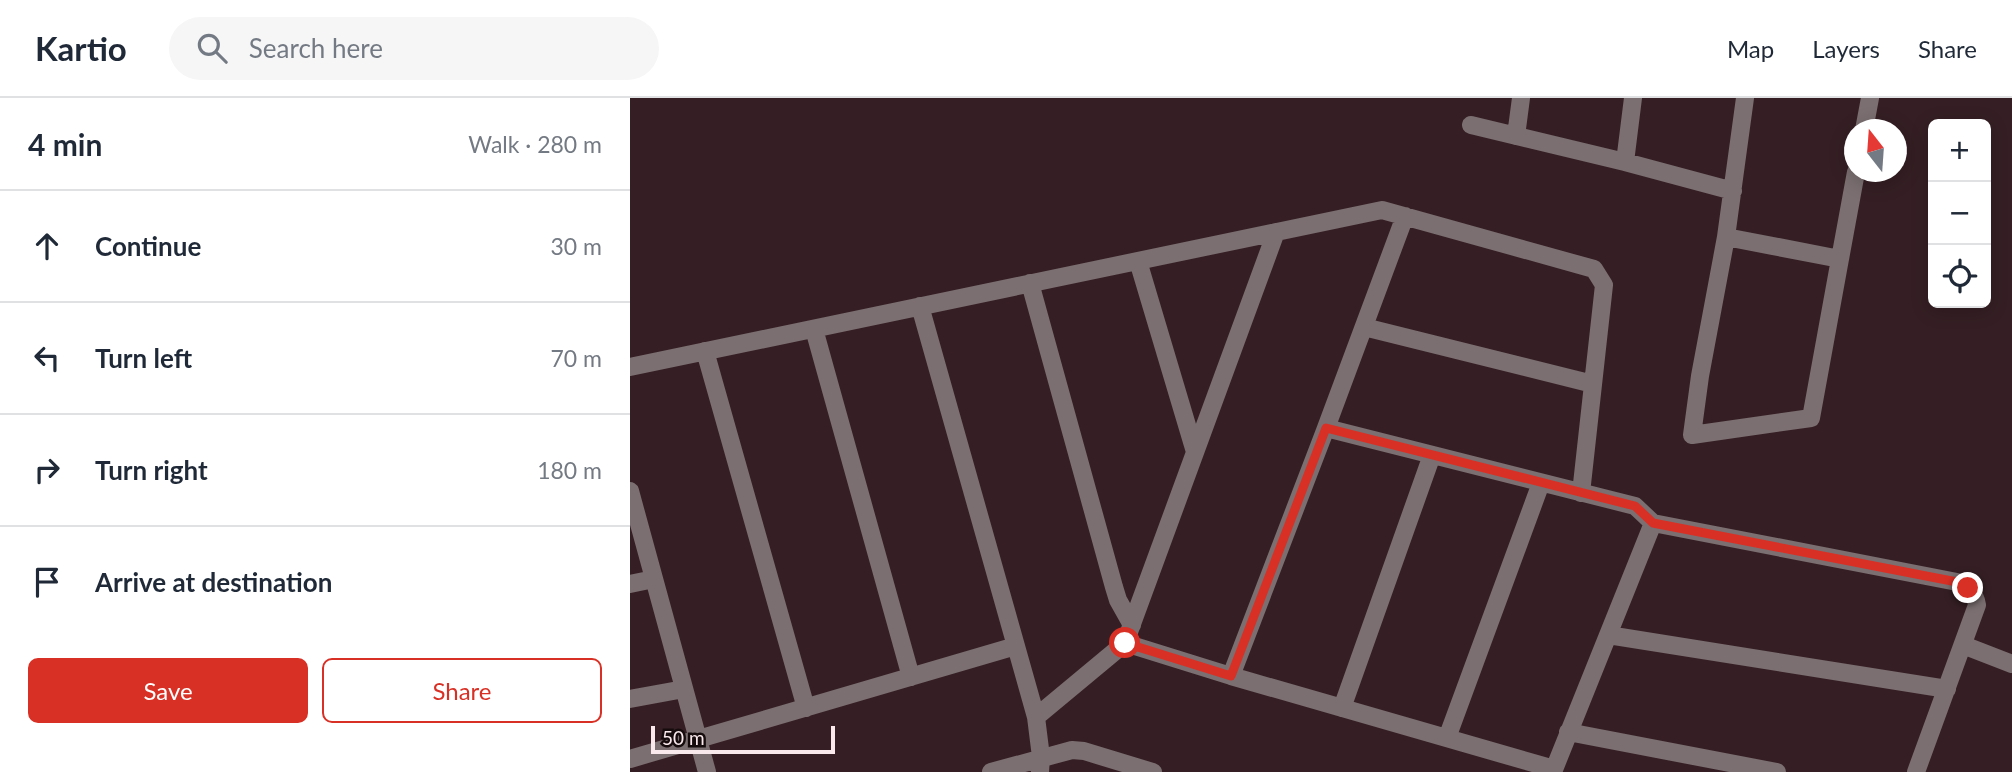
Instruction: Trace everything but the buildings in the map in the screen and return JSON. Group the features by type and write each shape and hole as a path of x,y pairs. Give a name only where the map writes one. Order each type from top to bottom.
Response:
{"street":[{"path":"1516,136 1521,98"},
{"path":"1625,162 1633,98"},
{"path":"1745,98 1726,237 1700,376 1692,435 1811,418 1854,182"},
{"path":"1866,119 1870,98"},
{"path":"1471,125 1733,191"},
{"path":"630,367 1382,210 1594,269 1604,285 1581,493"},
{"path":"1231,676 1405,216"},
{"path":"1036,717 1125,643 1276,232"},
{"path":"1726,237 1840,259"},
{"path":"1138,261 1195,452"},
{"path":"1030,283 1118,600 1132,625"},
{"path":"920,306 1036,717 1040,764"},
{"path":"1364,327 1593,384"},
{"path":"814,328 911,677"},
{"path":"705,351 806,708"},
{"path":"1326,428 1635,506 1653,523 1957,582 1975,596 1977,605 1916,772"},
{"path":"1342,708 1432,455"},
{"path":"1447,738 1541,483"},
{"path":"630,491 707,772"},
{"path":"1125,643 1553,770 1653,523"},
{"path":"630,584 654,579"},
{"path":"1608,635 1947,689"},
{"path":"1963,645 2012,663"},
{"path":"630,759 1016,646"},
{"path":"630,699 684,689"},
{"path":"1568,732 1777,772"},
{"path":"991,772 1040,764 1072,750 1084,751 1153,772"}],"route":[{"path":"1125,643 1231,676 1326,428 1635,506 1653,523 1957,582 1968,588"}]}
